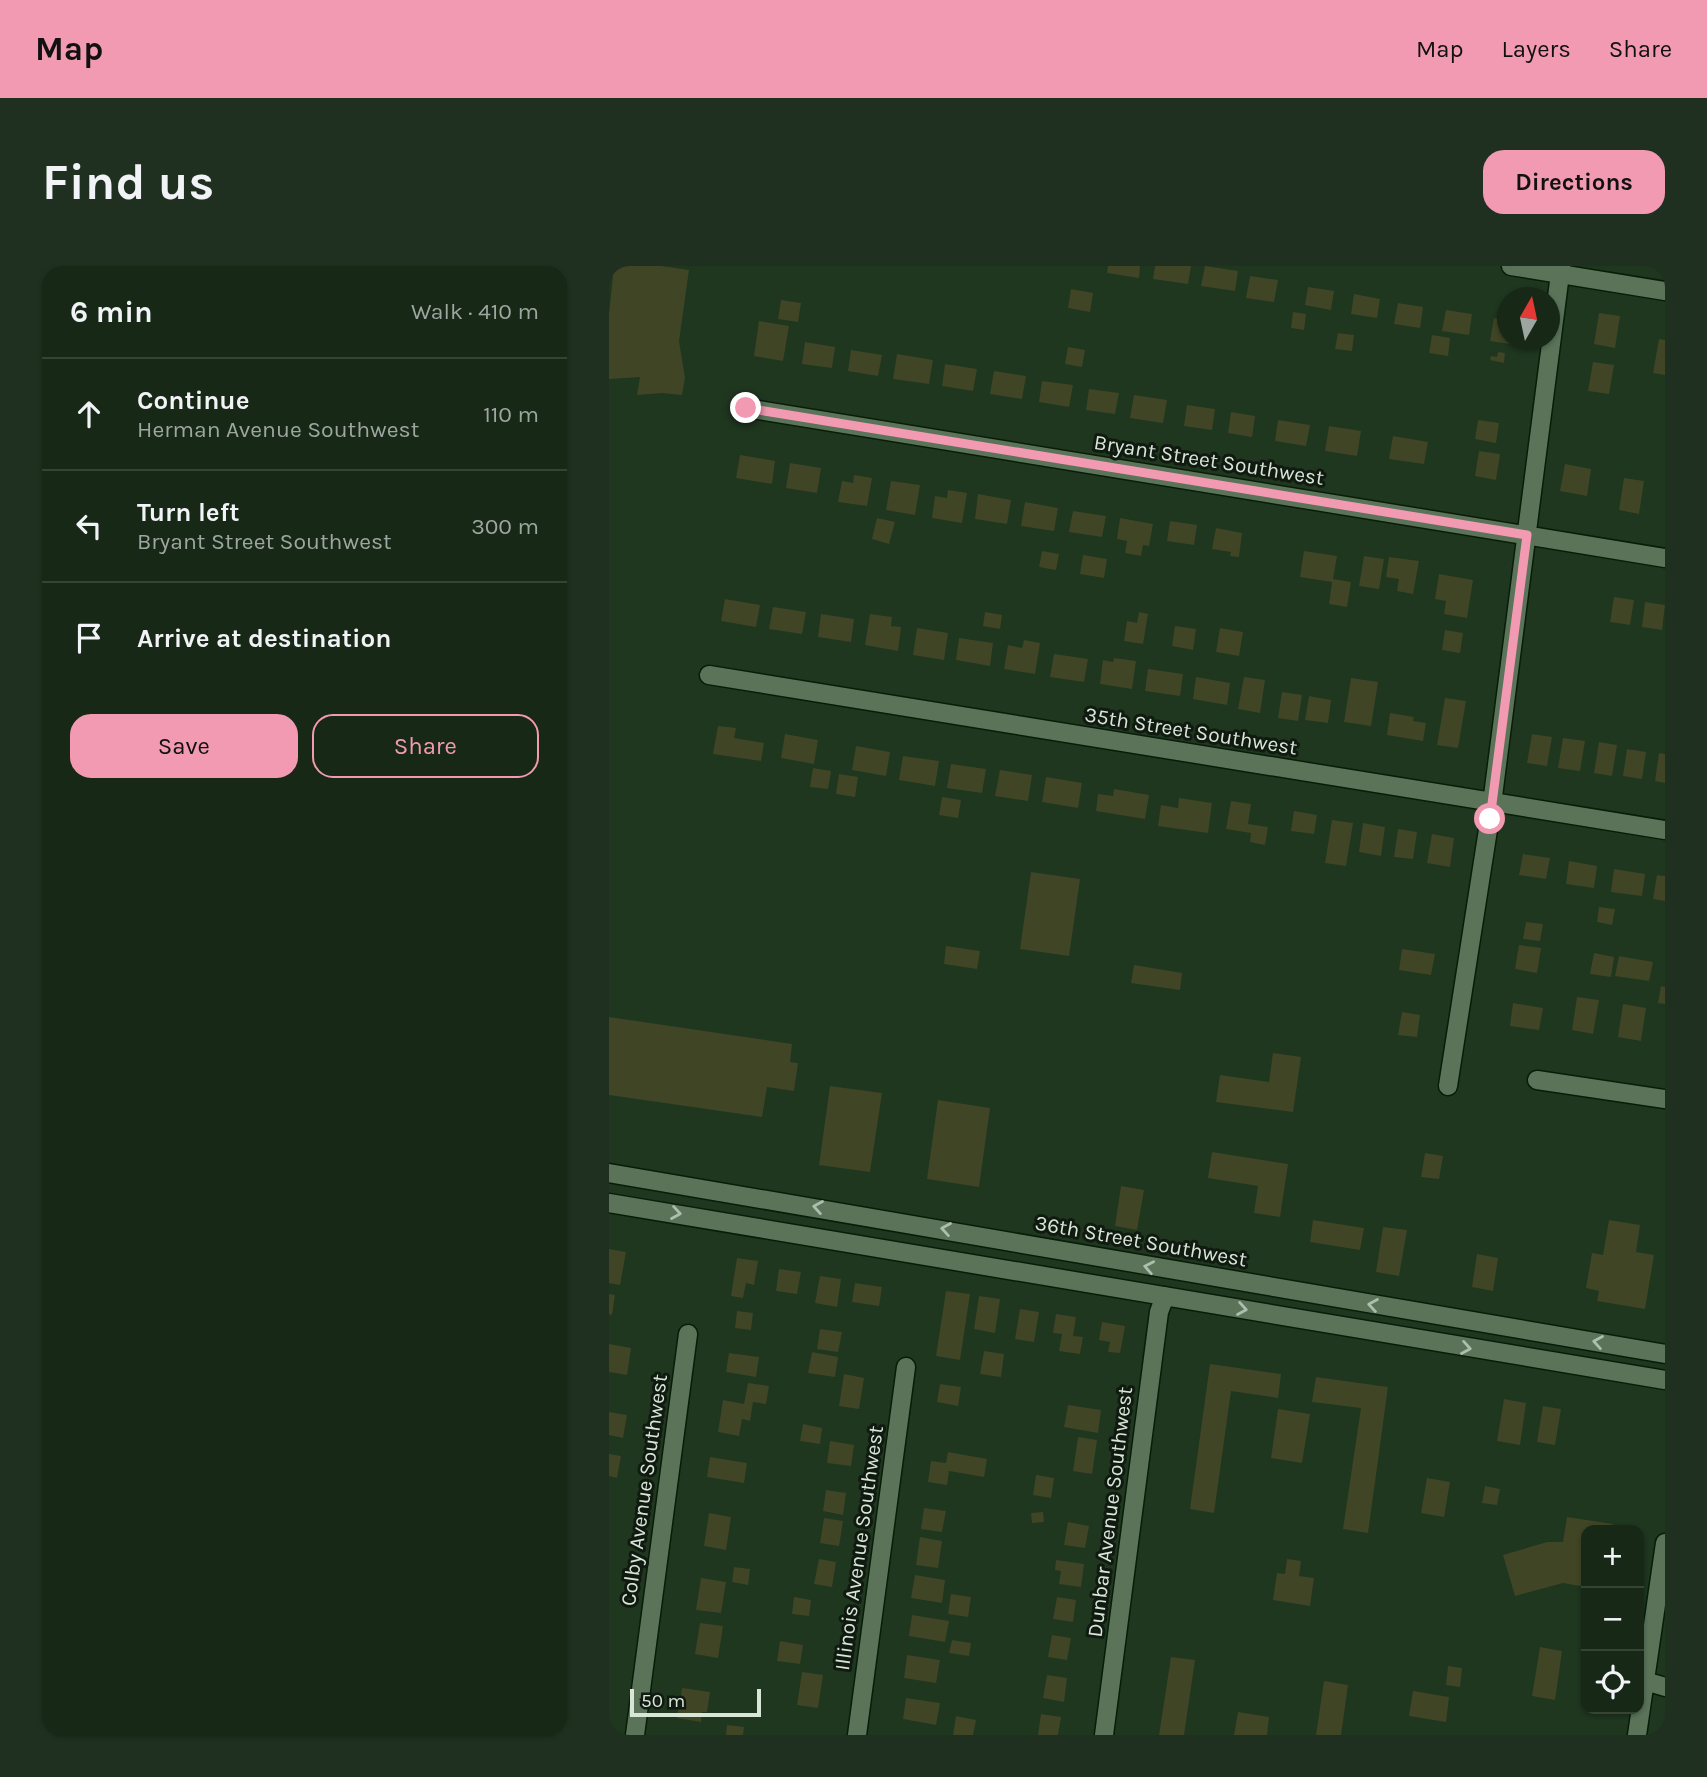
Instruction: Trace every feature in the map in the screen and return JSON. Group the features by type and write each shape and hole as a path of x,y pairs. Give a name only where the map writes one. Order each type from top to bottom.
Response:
{"street":[{"path":"1511,266 1561,270 1665,291"},
{"path":"1448,1086 1492,804 1561,270"},
{"name":"Bryant Street Southwest","path":"746,408 1665,558"},
{"name":"35th Street Southwest","path":"709,676 1665,831"},
{"path":"1538,1080 1665,1099"},
{"name":"36th Street Southwest","path":"609,1173 1665,1354"},
{"path":"609,1203 1665,1380"},
{"name":"Dunbar Avenue Southwest","path":"1104,1735 1159,1312 1165,1296"},
{"name":"Colby Avenue Southwest","path":"635,1735 688,1334"},
{"name":"Illinois Avenue Southwest","path":"857,1735 906,1367"},
{"path":"1637,1735 1665,1543"},
{"path":"1645,1681 1665,1687"}],"building":[{"path":"614,266 661,266 689,270 679,341 685,378 682,395 637,395 640,377 609,379 609,314"},
{"path":"1108,266 1140,266 1139,278 1107,273"},
{"path":"1155,266 1191,266 1188,284 1153,279"},
{"path":"1205,266 1238,271 1235,291 1201,286"},
{"path":"1250,276 1278,280 1274,302 1246,298"},
{"path":"1308,287 1334,291 1331,310 1305,305"},
{"path":"1071,289 1093,293 1090,312 1068,308"},
{"path":"1354,294 1380,299 1377,318 1351,314"},
{"path":"781,300 801,303 798,322 778,319"},
{"path":"1398,303 1423,307 1420,328 1394,324"},
{"path":"1446,310 1472,314 1469,335 1442,331"},
{"path":"1293,312 1306,314 1304,330 1291,328"},
{"path":"1599,313 1620,316 1615,348 1594,344"},
{"path":"1494,318 1497,319 1497,342 1490,341"},
{"path":"759,321 789,326 783,361 754,356"},
{"path":"1338,333 1354,335 1352,351 1335,349"},
{"path":"1432,335 1450,338 1448,356 1429,353"},
{"path":"1659,339 1665,340 1665,375 1653,373"},
{"path":"805,342 835,347 832,368 802,364"},
{"path":"1068,347 1085,350 1082,367 1065,364"},
{"path":"851,350 882,355 878,376 848,371"},
{"path":"1498,352 1505,353 1504,363 1490,360 1491,356 1497,357"},
{"path":"897,354 933,360 929,384 893,379"},
{"path":"1593,362 1614,365 1609,394 1588,391"},
{"path":"945,364 977,369 973,391 942,386"},
{"path":"994,371 1026,376 1022,399 990,394"},
{"path":"1042,381 1073,385 1069,407 1039,402"},
{"path":"1089,389 1119,393 1115,414 1086,410"},
{"path":"1134,395 1167,400 1163,423 1130,418"},
{"path":"1187,405 1215,409 1212,430 1184,426"},
{"path":"1231,412 1255,416 1252,437 1228,433"},
{"path":"1278,420 1310,425 1306,446 1275,441"},
{"path":"1478,420 1499,423 1496,443 1475,439"},
{"path":"1329,426 1361,431 1357,456 1325,451"},
{"path":"1393,436 1428,442 1424,464 1389,459"},
{"path":"1479,451 1500,454 1496,480 1475,476"},
{"path":"740,455 775,461 772,484 736,478"},
{"path":"790,463 821,468 817,493 786,488"},
{"path":"1565,464 1591,469 1587,496 1560,491"},
{"path":"854,475 872,478 867,506 838,502 842,481 853,483"},
{"path":"1624,478 1644,481 1639,514 1619,510"},
{"path":"891,481 920,485 915,515 886,510"},
{"path":"948,490 967,493 962,523 932,518 935,496 947,498"},
{"path":"978,494 1011,500 1007,524 975,519"},
{"path":"1025,502 1058,508 1054,531 1021,526"},
{"path":"1073,511 1106,516 1102,537 1069,532"},
{"path":"877,518 895,522 889,544 872,539"},
{"path":"1120,518 1153,524 1149,546 1143,545 1141,556 1125,553 1127,541 1117,539"},
{"path":"1170,521 1197,525 1194,545 1167,541"},
{"path":"1216,528 1242,533 1239,557 1230,556 1231,552 1212,549"},
{"path":"1042,551 1059,554 1056,570 1039,567"},
{"path":"1304,551 1337,556 1333,579 1351,582 1347,607 1329,604 1332,582 1300,577"},
{"path":"1083,555 1107,559 1104,578 1080,574"},
{"path":"1364,556 1384,559 1379,589 1359,586"},
{"path":"1389,557 1419,561 1413,594 1397,591 1399,579 1386,577"},
{"path":"1439,574 1473,580 1467,618 1444,614 1446,601 1435,599"},
{"path":"1614,597 1634,600 1630,625 1610,622"},
{"path":"725,599 760,605 756,627 721,621"},
{"path":"1645,602 1665,605 1662,630 1642,627"},
{"path":"773,607 806,612 802,634 769,629"},
{"path":"985,612 1002,615 1000,629 983,626"},
{"path":"1139,612 1148,614 1143,644 1124,641 1127,621 1137,623"},
{"path":"821,614 854,619 851,642 818,637"},
{"path":"870,614 892,617 891,626 901,627 898,651 865,645"},
{"path":"1175,626 1196,629 1193,650 1172,646"},
{"path":"917,628 948,633 944,660 913,655"},
{"path":"1220,628 1243,632 1239,656 1216,652"},
{"path":"1445,630 1463,633 1460,653 1442,650"},
{"path":"959,638 993,643 990,666 956,660"},
{"path":"1024,640 1040,643 1035,674 1004,669 1008,645 1022,648"},
{"path":"1054,654 1088,659 1084,682 1050,677"},
{"path":"1114,658 1136,661 1132,689 1100,684 1103,660 1113,662"},
{"path":"1148,669 1183,674 1180,696 1145,691"},
{"path":"1196,677 1230,683 1227,705 1193,699"},
{"path":"1244,677 1265,680 1260,713 1238,709"},
{"path":"1351,678 1378,682 1371,726 1344,722"},
{"path":"1282,692 1302,695 1298,721 1278,718"},
{"path":"1309,696 1331,700 1328,723 1305,720"},
{"path":"1445,698 1466,701 1458,748 1437,745"},
{"path":"1390,713 1414,717 1413,721 1426,723 1423,741 1387,735"},
{"path":"718,726 736,728 734,738 764,743 761,761 713,754"},
{"path":"785,734 818,740 814,764 781,758"},
{"path":"1532,734 1552,737 1547,766 1527,763"},
{"path":"1563,738 1585,741 1580,771 1558,768"},
{"path":"1599,742 1617,745 1612,776 1594,773"},
{"path":"856,746 890,752 886,776 852,770"},
{"path":"1627,749 1646,752 1642,779 1623,776"},
{"path":"1659,753 1665,754 1665,783 1655,781"},
{"path":"903,756 939,761 935,786 899,780"},
{"path":"951,764 986,769 982,793 947,788"},
{"path":"813,768 831,771 828,789 810,787"},
{"path":"1000,770 1032,775 1028,801 995,796"},
{"path":"839,774 858,777 855,797 836,794"},
{"path":"1046,777 1082,783 1078,808 1042,802"},
{"path":"1114,789 1149,795 1145,819 1096,811 1098,794 1113,796"},
{"path":"942,797 961,800 958,818 939,815"},
{"path":"1179,798 1212,803 1208,833 1158,826 1161,805 1178,808"},
{"path":"1231,801 1251,804 1248,824 1268,827 1265,845 1250,842 1251,833 1226,829"},
{"path":"1294,811 1317,815 1314,834 1291,831"},
{"path":"1332,820 1353,823 1346,866 1325,863"},
{"path":"1363,823 1385,827 1381,856 1359,852"},
{"path":"1398,829 1417,832 1413,859 1394,857"},
{"path":"1432,834 1454,838 1450,867 1427,863"},
{"path":"1523,854 1550,858 1546,879 1519,875"},
{"path":"1569,861 1597,866 1594,888 1566,884"},
{"path":"1614,869 1645,874 1642,896 1611,892"},
{"path":"1031,872 1080,879 1069,956 1020,949"},
{"path":"1657,875 1665,876 1665,901 1653,899"},
{"path":"1599,907 1615,909 1612,925 1597,922"},
{"path":"1526,922 1543,924 1540,941 1523,939"},
{"path":"1519,945 1541,948 1537,973 1515,969"},
{"path":"946,946 980,951 977,969 944,964"},
{"path":"1402,949 1435,954 1431,975 1399,970"},
{"path":"1594,953 1614,957 1611,977 1590,974"},
{"path":"1619,956 1653,962 1649,981 1615,976"},
{"path":"1134,965 1182,973 1180,990 1131,983"},
{"path":"1661,986 1665,987 1665,1004 1658,1003"},
{"path":"1577,997 1599,1000 1593,1034 1572,1030"},
{"path":"1513,1003 1543,1008 1539,1030 1510,1026"},
{"path":"1623,1004 1646,1008 1641,1041 1618,1037"},
{"path":"1402,1012 1420,1015 1417,1037 1398,1035"},
{"path":"609,1017 792,1044 790,1062 798,1063 794,1091 767,1087 762,1117 609,1095"},
{"path":"1273,1053 1301,1057 1293,1112 1216,1102 1220,1075 1269,1082"},
{"path":"830,1086 882,1093 870,1172 819,1165"},
{"path":"938,1100 990,1108 979,1187 927,1179"},
{"path":"1212,1152 1288,1164 1280,1217 1254,1213 1258,1186 1208,1178"},
{"path":"1425,1153 1443,1156 1439,1179 1421,1177"},
{"path":"1121,1186 1144,1190 1137,1230 1115,1226"},
{"path":"1313,1220 1364,1228 1360,1250 1310,1242"},
{"path":"1609,1220 1640,1225 1636,1252 1654,1255 1645,1309 1597,1301 1599,1291 1586,1288 1592,1253 1603,1255"},
{"path":"1383,1227 1407,1230 1399,1276 1376,1272"},
{"path":"609,1249 626,1252 620,1285 609,1283"},
{"path":"1477,1254 1498,1258 1493,1291 1472,1287"},
{"path":"737,1258 758,1261 754,1285 746,1283 743,1298 731,1296"},
{"path":"779,1269 801,1272 797,1294 776,1291"},
{"path":"820,1276 841,1279 837,1307 815,1303"},
{"path":"855,1283 882,1287 879,1306 852,1302"},
{"path":"946,1291 970,1294 960,1360 936,1356"},
{"path":"609,1294 615,1295 612,1315 609,1314"},
{"path":"979,1296 1000,1299 995,1333 974,1329"},
{"path":"1020,1309 1039,1312 1034,1342 1015,1339"},
{"path":"737,1311 753,1313 751,1330 735,1328"},
{"path":"1056,1314 1076,1317 1073,1336 1083,1337 1080,1354 1059,1351 1062,1334 1053,1333"},
{"path":"1102,1322 1125,1326 1120,1353 1108,1352 1110,1342 1099,1340"},
{"path":"820,1329 842,1332 838,1352 817,1349"},
{"path":"609,1344 631,1348 627,1375 609,1372"},
{"path":"984,1351 1004,1354 1001,1377 980,1374"},
{"path":"812,1352 838,1357 835,1377 808,1373"},
{"path":"729,1353 759,1357 756,1377 726,1372"},
{"path":"1210,1364 1281,1374 1278,1398 1231,1391 1214,1513 1190,1509"},
{"path":"844,1374 864,1378 859,1409 839,1406"},
{"path":"1316,1377 1388,1387 1368,1533 1343,1529 1361,1408 1312,1402"},
{"path":"748,1383 769,1386 766,1404 753,1402 750,1421 742,1419 739,1436 718,1432 723,1400 744,1404"},
{"path":"940,1384 961,1387 958,1406 937,1402"},
{"path":"1504,1399 1526,1403 1520,1445 1497,1441"},
{"path":"1068,1405 1101,1410 1098,1433 1064,1427"},
{"path":"1543,1406 1561,1409 1555,1445 1537,1442"},
{"path":"1278,1409 1310,1414 1302,1463 1271,1458"},
{"path":"609,1412 627,1415 623,1438 609,1435"},
{"path":"803,1424 822,1428 820,1444 800,1441"},
{"path":"1078,1437 1097,1440 1092,1474 1073,1471"},
{"path":"830,1441 854,1445 851,1466 827,1463"},
{"path":"948,1452 987,1459 984,1477 949,1471 947,1485 928,1482 931,1461 946,1463"},
{"path":"609,1454 621,1456 617,1478 609,1476"},
{"path":"710,1457 747,1463 744,1483 707,1477"},
{"path":"1036,1475 1054,1478 1051,1498 1033,1495"},
{"path":"1427,1478 1450,1482 1444,1517 1421,1513"},
{"path":"1485,1486 1500,1489 1497,1505 1482,1503"},
{"path":"826,1490 846,1493 843,1515 823,1511"},
{"path":"924,1508 946,1511 942,1532 921,1529"},
{"path":"1043,1512 1044,1522 1032,1523 1031,1513"},
{"path":"709,1513 731,1517 726,1550 704,1546"},
{"path":"1567,1517 1613,1524 1581,1525 1581,1586 1563,1583 1515,1596 1503,1555 1547,1542 1563,1542"},
{"path":"824,1518 843,1521 839,1546 820,1543"},
{"path":"1068,1522 1089,1526 1085,1548 1064,1545"},
{"path":"920,1537 942,1541 938,1568 916,1565"},
{"path":"819,1559 836,1562 832,1587 814,1584"},
{"path":"1287,1559 1301,1561 1299,1576 1314,1578 1310,1606 1273,1600 1277,1573 1285,1574"},
{"path":"1056,1560 1084,1564 1081,1587 1059,1584 1061,1571 1055,1570"},
{"path":"734,1567 750,1569 748,1585 732,1582"},
{"path":"915,1575 945,1580 942,1603 911,1598"},
{"path":"701,1578 726,1582 721,1613 696,1610"},
{"path":"951,1594 971,1597 968,1617 948,1614"},
{"path":"794,1597 811,1600 809,1616 792,1614"},
{"path":"1057,1597 1076,1600 1073,1622 1053,1619"},
{"path":"912,1615 949,1621 945,1642 909,1636"},
{"path":"700,1623 723,1626 718,1658 695,1654"},
{"path":"1052,1635 1071,1638 1067,1660 1048,1657"},
{"path":"952,1640 971,1643 969,1656 949,1653"},
{"path":"780,1641 803,1645 800,1664 777,1661"},
{"path":"1540,1647 1562,1651 1555,1700 1532,1696"},
{"path":"907,1655 940,1660 936,1683 904,1678"},
{"path":"1171,1657 1195,1660 1184,1735 1159,1735"},
{"path":"1448,1666 1462,1668 1460,1687 1446,1685"},
{"path":"802,1672 823,1675 818,1708 797,1705"},
{"path":"1047,1675 1067,1678 1064,1702 1043,1698"},
{"path":"1324,1681 1348,1685 1341,1735 1316,1735"},
{"path":"682,1688 710,1692 707,1712 702,1712 701,1722 677,1718"},
{"path":"1413,1691 1449,1697 1446,1722 1409,1716"},
{"path":"906,1698 940,1703 936,1725 903,1719"},
{"path":"1238,1712 1269,1717 1267,1735 1234,1735"},
{"path":"1041,1714 1061,1717 1058,1735 1038,1735"},
{"path":"956,1716 976,1720 973,1735 953,1735"},
{"path":"727,1725 744,1727 743,1735 726,1735"}],"route":[{"path":"746,408 1527,535 1490,819"}]}
